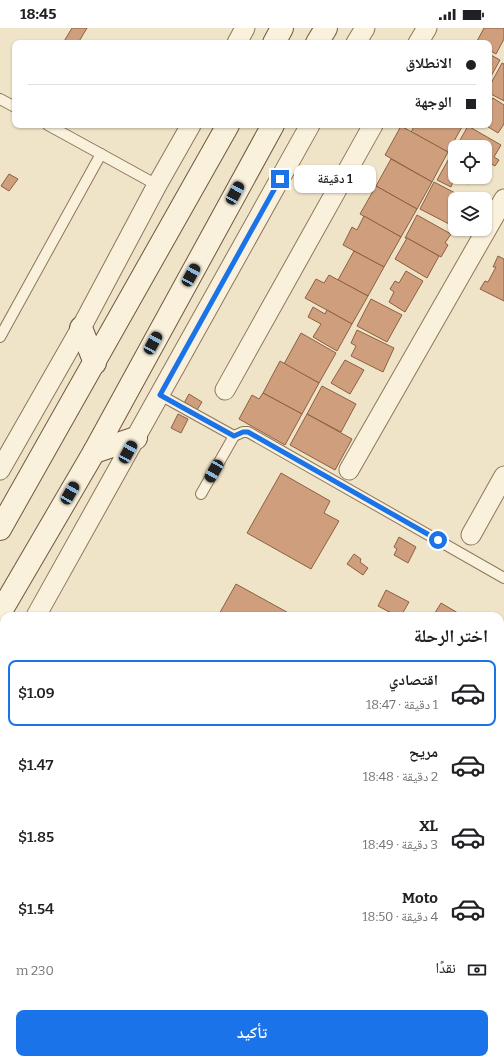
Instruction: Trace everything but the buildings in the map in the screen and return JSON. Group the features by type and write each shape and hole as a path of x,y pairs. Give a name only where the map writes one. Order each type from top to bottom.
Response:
{"main road":[{"path":"276,40 282,28"},
{"path":"319,40 326,28"},
{"path":"0,529 226,128"},
{"path":"1,612 94,452 271,128"},
{"path":"81,328 95,363"},
{"path":"94,452 136,438"}],"street":[{"path":"239,40 245,28"},
{"path":"358,40 365,28"},
{"path":"420,40 427,28"},
{"path":"0,470 81,328 188,128"},
{"path":"38,612 308,128"},
{"path":"225,390 371,128"},
{"path":"349,470 504,199"},
{"path":"471,535 504,476"}],"lane":[{"path":"0,99 12,105"},
{"path":"53,128 157,185"},
{"path":"0,337 101,154"},
{"path":"160,395 234,436"},
{"path":"201,494 234,436 243,432 248,432 504,578"}],"route":[{"path":"280,179 160,395 234,436 238,433 248,432 438,540"}]}
